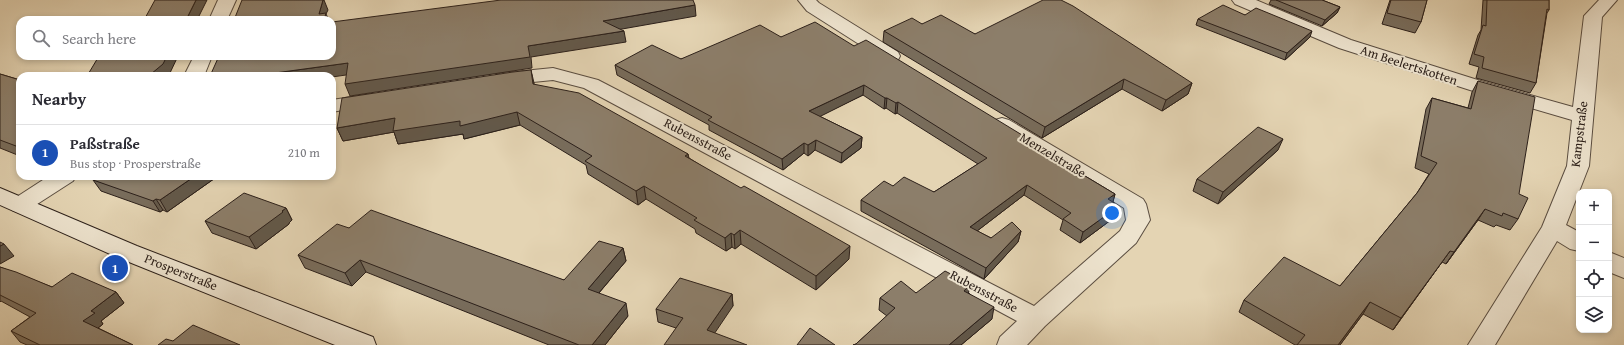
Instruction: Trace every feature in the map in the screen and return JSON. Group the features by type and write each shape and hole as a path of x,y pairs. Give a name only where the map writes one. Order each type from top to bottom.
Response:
{"street":[{"path":"220,16 227,0"},
{"path":"807,0 819,10 907,66"},
{"name":"Am Beelertskotten","path":"1241,0 1345,44 1477,86 1582,116"},
{"name":"Kampstraße","path":"1481,345 1553,228 1578,166 1593,16 1608,0"},
{"path":"196,72 201,60"},
{"name":"Rubensstraße","path":"485,82 553,74 591,84 1036,319"},
{"path":"336,105 386,97"},
{"name":"Menzelstraße","path":"983,113 1135,204 1138,220 1128,237 1036,319 1010,345"},
{"path":"10,201 56,180"},
{"name":"Prosperstraße","path":"10,201 128,252 362,345"},
{"path":"1553,228 1576,241"},
{"path":"1611,261 1624,269"}],"building":[{"path":"155,0 196,0 188,16 146,16"},
{"path":"242,0 323,0 319,14 326,13 325,16 236,16"},
{"path":"501,0 693,0 695,5 603,21 624,31 528,46 530,57 345,84 348,63 282,72 212,72 217,60 336,60 336,21"},
{"path":"1043,0 1061,0 1073,6 1192,83 1166,100 1124,79 1045,127 884,31 912,18 922,24 941,15 975,34"},
{"path":"1276,0 1322,0 1340,7 1325,20"},
{"path":"1391,0 1427,0 1421,22 1387,13"},
{"path":"1487,0 1549,0 1549,10 1547,9 1536,83 1482,68 1484,57 1474,54 1483,25 1486,26"},
{"path":"1223,5 1245,15 1256,8 1312,31 1287,53 1198,19"},
{"path":"815,22 854,46 866,40 1027,138 1025,140 1115,194 1108,199 1119,206 1083,232 1063,219 1071,213 1027,185 970,227 991,238 1012,222 1021,231 986,268 861,200 884,181 893,186 904,177 934,192 987,158 898,102 896,103 885,98 864,85 809,111 862,137 842,153 816,140 808,145 804,143 782,159 708,120 712,117 615,65 652,45 681,59 760,25 781,37"},
{"path":"97,60 165,60 163,64 153,72 89,72"},
{"path":"531,70 533,84 579,93 688,154 685,156 741,188 744,186 850,246 816,276 740,230 734,235 731,233 725,238 694,220 697,218 644,186 636,191 585,161 592,156 517,112 460,126 460,121 393,131 395,118 337,128 342,98"},
{"path":"0,74 16,79 16,146 0,140"},
{"path":"1478,81 1535,97 1519,194 1528,198 1518,219 1503,213 1502,216 1485,209 1454,252 1450,251 1401,318 1370,302 1338,345 1297,345 1305,335 1244,300 1284,257 1340,286 1417,193 1437,163 1421,156 1432,98 1471,109"},
{"path":"1258,127 1283,139 1223,192 1197,179"},
{"path":"93,180 189,180 160,200 156,199 153,201"},
{"path":"244,193 286,208 282,211 283,212 249,237 205,221"},
{"path":"371,210 564,280 599,241 623,248 588,289 626,303 592,345 579,345 360,260 345,273 298,255 337,224 349,228"},
{"path":"0,267 52,287 72,273 116,292 91,311 95,313 83,321 133,345 40,345 11,331 36,313 0,295"},
{"path":"945,271 970,284 964,291 994,307 949,345 853,345 856,344 895,308 880,298 901,281 916,293"},
{"path":"680,278 732,294 707,330 747,345 664,345 683,318 656,309"},
{"path":"193,325 240,345 158,345 166,339 173,341"},
{"path":"810,328 835,345 797,345"}],"place":[{"name":"Paßstraße","path":"115,268"}]}
